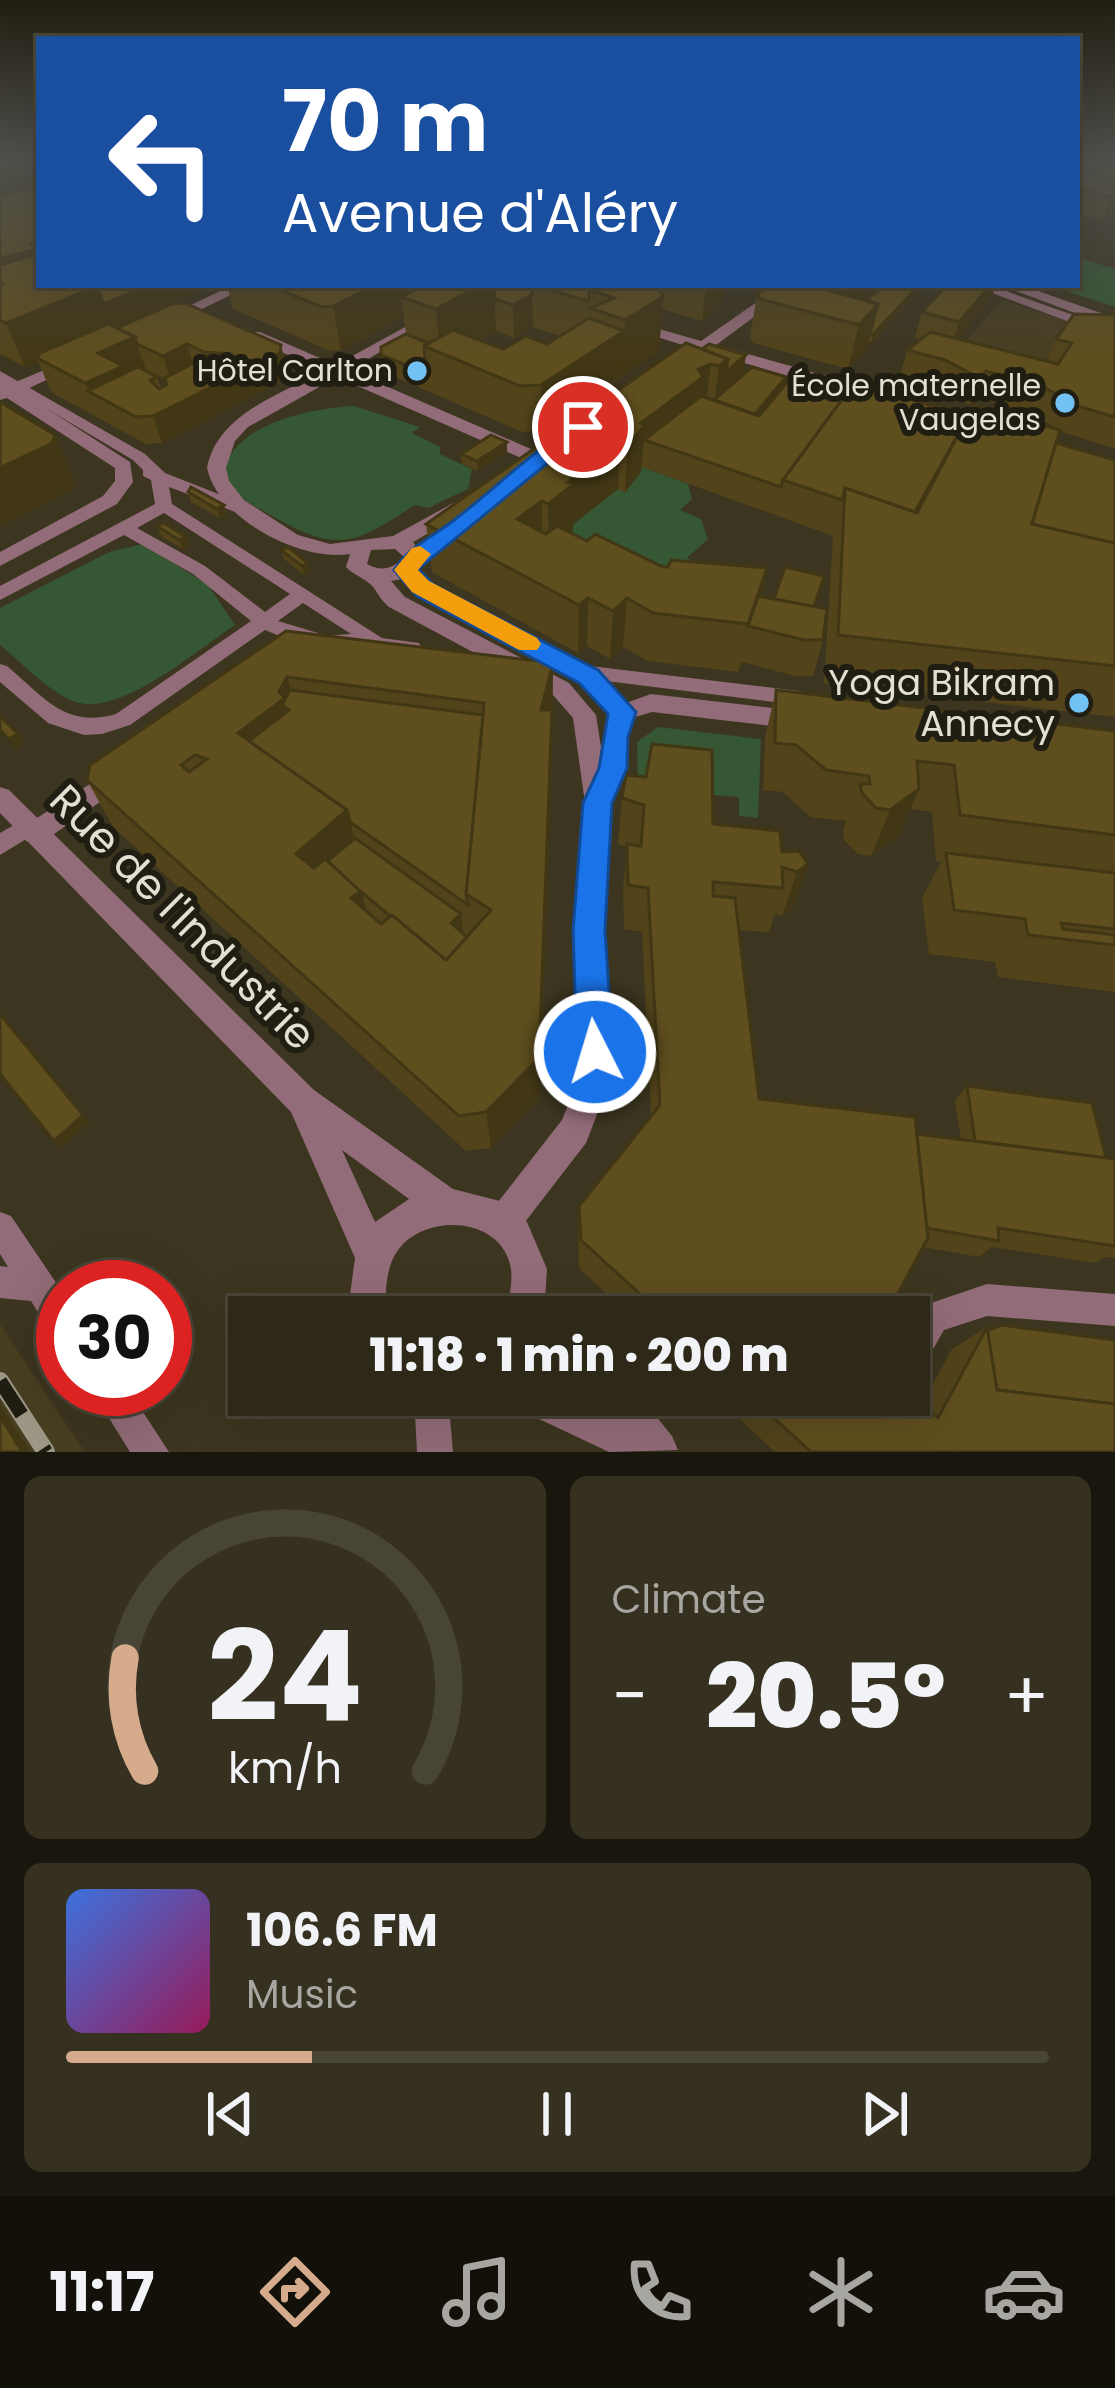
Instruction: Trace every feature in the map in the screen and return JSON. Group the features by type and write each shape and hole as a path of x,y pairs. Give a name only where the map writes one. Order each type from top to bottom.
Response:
{"street":[{"path":"140,332 238,288"},
{"path":"684,359 786,288"},
{"path":"1016,288 1115,323"},
{"path":"192,309 211,317"},
{"path":"445,310 230,434 217,477 220,489 238,508 311,548 361,549 378,542 406,556 426,591 622,712 651,703 727,700 821,712"},
{"path":"602,317 817,385 905,404"},
{"path":"231,325 546,454 524,474"},
{"path":"5,386 98,351"},
{"path":"0,560 110,500 124,482 124,466 5,386"},
{"path":"379,578 485,502"},
{"path":"361,549 356,567 379,578 386,593 398,602 518,665 575,683"},
{"path":"495,684 575,683"},
{"path":"532,1296 522,1252 503,1223 574,1131 593,1083 589,930 598,803 575,683"},
{"path":"598,803 613,768 622,712"},
{"path":"32,830 141,760"},
{"name":"Rue de l'Industrie","path":"0,797 303,1101 443,1203 482,1208 503,1223"},
{"name":"Rue de l'Industrie","path":"303,1101 374,1259"},
{"path":"367,1296 374,1259 403,1220 443,1203"},
{"path":"578,1416 656,1452"},
{"path":"629,1416 656,1452"}],"lane":[{"path":"985,288 1115,334"},
{"path":"5,386 140,458 159,477 164,506"},
{"path":"124,466 238,508"},
{"path":"0,594 164,506"},
{"path":"164,506 241,549 302,596 379,642"},
{"path":"125,528 202,572 263,622 294,637 425,650"},
{"path":"0,671 74,729 99,729 123,720 302,596"},
{"path":"448,654 518,665"},
{"path":"575,683 727,700"},
{"path":"0,844 32,830"},
{"path":"0,1228 36,1282"},
{"path":"0,1282 36,1286"},
{"path":"930,1323 987,1300 1115,1310"},
{"path":"126,1416 151,1452"},
{"path":"432,1416 435,1452"}],"shaded area":[{"path":"1002,300 1115,337 1115,449 1065,433 1031,412 977,397 970,405 936,386 900,376 958,350"},
{"path":"0,1324 36,1378 36,1416 61,1416 85,1452 0,1452"}],"green space":[{"path":"1080,258 1115,269 1115,307 1058,288 1080,288"},
{"path":"354,406 420,427 412,433 440,447 440,454 472,469 468,489 428,508 415,505 367,533 339,540 307,533 231,489 225,465 247,438 300,414"},
{"path":"642,467 688,484 692,499 680,510 701,519 708,539 687,558 764,595 758,616 542,549 618,489 625,492"},
{"path":"143,544 208,585 235,625 136,691 94,704 56,692 0,645 0,608 109,552"},
{"path":"658,727 761,739 758,818 739,816 739,797 638,789 637,742"}],"building":[{"path":"0,225 36,225 36,242 31,244 36,249 0,258"},
{"path":"36,255 36,288 93,288 6,323 0,320 0,265"},
{"path":"97,288 143,288 104,304"},
{"path":"275,288 370,288 333,306 322,307"},
{"path":"420,288 475,288 436,309 401,297"},
{"path":"494,288 532,288 532,295 513,305 495,299"},
{"path":"545,288 592,288 587,301"},
{"path":"651,288 663,297 625,320 590,308 614,298 589,290"},
{"path":"765,288 830,288 878,304 859,325 760,299 757,294"},
{"path":"883,288 917,288 873,334 878,304 865,300"},
{"path":"944,288 988,288 959,322 922,312"},
{"path":"185,303 281,345 280,353 153,416 136,417 88,391 138,367 157,377 150,380 159,389 167,385 165,378 207,356 231,354 204,352 187,344 163,356 117,328"},
{"path":"1074,314 1115,315 1115,417 1077,406 1045,388 986,371 979,378 945,360 907,350 930,332 1058,364 1072,343 1056,339"},
{"path":"589,318 624,331 541,385 520,386 424,346 453,330 503,349 526,336 547,344"},
{"path":"108,324 135,337 98,353 123,366 85,383 37,358 40,353"},
{"path":"406,334 428,343 424,346 426,373 381,355 381,347"},
{"path":"686,343 728,359 719,366 698,369 703,377 641,423 645,425 628,445 620,443 568,482 574,484 548,504 542,501 517,519 546,534 557,526 587,541 595,534 661,566 668,567 671,560 767,568 748,624 653,613 627,598 613,611 588,598 579,605 426,524"},
{"path":"709,344 746,355 726,372 728,359 702,349"},
{"path":"752,367 786,377 755,414 714,400"},
{"path":"796,372 850,389 781,487 644,440 701,396 759,416"},
{"path":"854,383 968,416 915,512 845,488 842,500 783,480"},
{"path":"0,402 55,435 52,443 0,468"},
{"path":"974,405 1060,430 1032,524 1115,543 1115,666 838,635 845,488 917,513"},
{"path":"491,435 507,442 477,461 461,454"},
{"path":"1056,443 1115,460 1115,543 1032,524"},
{"path":"191,487 224,505 217,509 188,492"},
{"path":"164,523 186,537 179,540 157,526"},
{"path":"288,547 308,563 302,566 281,550"},
{"path":"785,567 824,576 814,607 774,599"},
{"path":"758,596 827,609 823,640 748,626"},
{"path":"286,631 553,663 541,710 552,710 539,1058 486,1112 459,1116 87,780 90,765","holes":["287,677 484,703 466,894 491,910 446,960 392,915 381,924 351,898 361,891 325,859 314,868 296,854 347,810 238,733 285,698 279,692","195,755 207,759 189,772 181,765"]},
{"path":"290,690 483,715 468,905 350,822 347,810 249,741 289,710 282,705"},
{"path":"776,690 1115,731 1115,835 960,815 954,765 917,761 919,789 890,810 876,808 860,784 870,784 869,776 826,770 796,745 775,743"},
{"path":"0,716 18,734 9,739 0,730"},
{"path":"652,744 712,750 713,824 780,831 782,852 799,851 808,864 797,872 782,867 783,888 713,882 713,896 735,898 759,1099 915,1117 928,1238 896,1296 642,1296 581,1240 579,1206 660,1105 648,888 628,885 627,844 641,846 644,805 622,798 626,775 646,777"},
{"path":"355,838 461,914 451,923 467,937 446,960 328,861"},
{"path":"946,853 1115,873 1115,929 1061,923 1063,929 1115,935 1115,945 1028,935 1025,919 954,910"},
{"path":"0,1014 83,1115 54,1141 0,1074"},
{"path":"967,1086 1092,1103 1106,1158 975,1141"},
{"path":"917,1134 1115,1159 1115,1246 998,1228 999,1241 927,1228"},
{"path":"1001,1325 1115,1340 1115,1404 997,1390 987,1331"},
{"path":"987,1327 997,1390 1115,1404 1115,1452 811,1452 772,1416 930,1416 930,1411 938,1418"},
{"path":"0,1416 22,1452 0,1452"}],"railway":[{"path":"0,1381 46,1452"}],"slow traffic":[{"path":"420,554 405,570 420,587 528,644"}],"place":[{"name":"Hôtel Carlton","path":"417,371"},
{"name":"École maternelle Vaugelas","path":"1065,403"},
{"name":"Yoga Bikram Annecy","path":"1079,703"}],"route":[{"path":"583,427 551,448 463,524 414,557 405,570 426,591 589,676 622,712 613,768 598,803 589,930 595,1052"}]}
